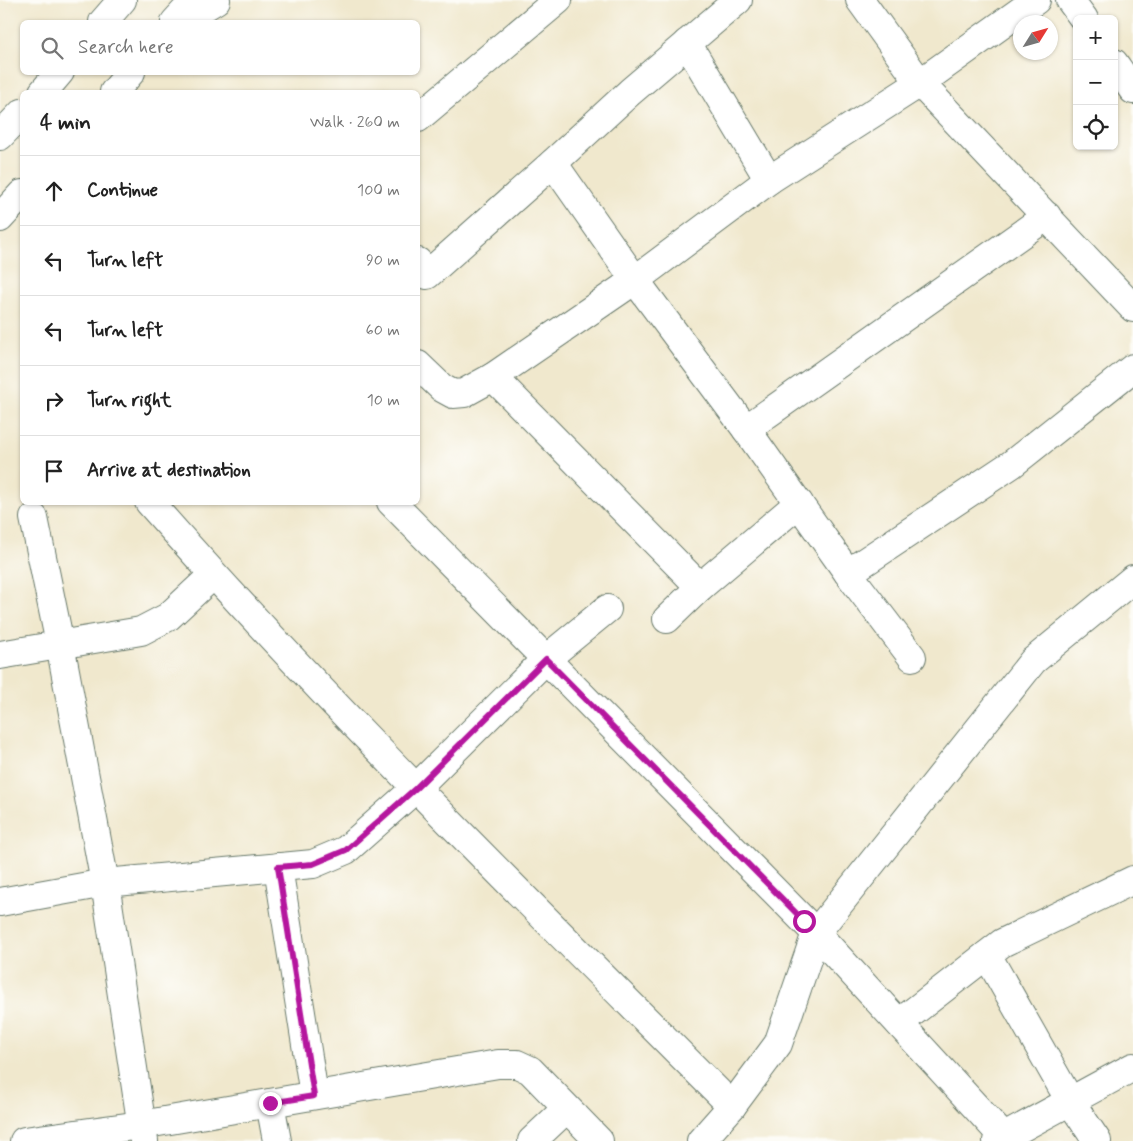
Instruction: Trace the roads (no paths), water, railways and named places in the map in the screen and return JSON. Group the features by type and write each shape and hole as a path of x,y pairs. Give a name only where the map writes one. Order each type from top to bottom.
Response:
{"main road":[{"path":"105,20 122,0"},
{"path":"178,20 195,0"},
{"path":"183,20 216,0"},
{"path":"420,116 558,0"},
{"path":"421,273 552,163 630,92 738,0"},
{"path":"860,0 920,83 1133,308"},
{"path":"420,367 442,388 453,394 464,393 493,377 635,280 769,180 920,83 1036,0"},
{"path":"1070,0 1081,15"},
{"path":"688,43 769,180"},
{"path":"1118,69 1133,90"},
{"path":"45,90 57,75"},
{"path":"116,90 128,75"},
{"path":"0,136 20,115"},
{"path":"552,163 635,280 746,429 848,573 912,657"},
{"path":"0,218 20,196"},
{"path":"746,429 1047,216"},
{"path":"848,573 1012,464 1133,368"},
{"path":"493,377 700,587"},
{"path":"667,619 700,587 799,504"},
{"path":"152,505 213,575 416,788 732,1106"},
{"path":"394,505 816,933 899,1023 1002,1140 1133,1067"},
{"path":"34,518 105,883 142,1133"},
{"path":"0,655 141,631 168,617 213,575"},
{"path":"701,1141 732,1106 778,1044 816,933 1033,661 1133,579"},
{"path":"0,902 105,883 313,864 346,850 416,788 546,659 607,608"},
{"path":"278,867 314,1096"},
{"path":"899,1023 1002,943 1133,880"},
{"path":"987,955 1070,1101 1097,1141"},
{"path":"24,1141 142,1133 270,1103 498,1064 517,1064 530,1070 599,1141"},
{"path":"270,1103 277,1141"},
{"path":"532,1141 566,1109"}]}
